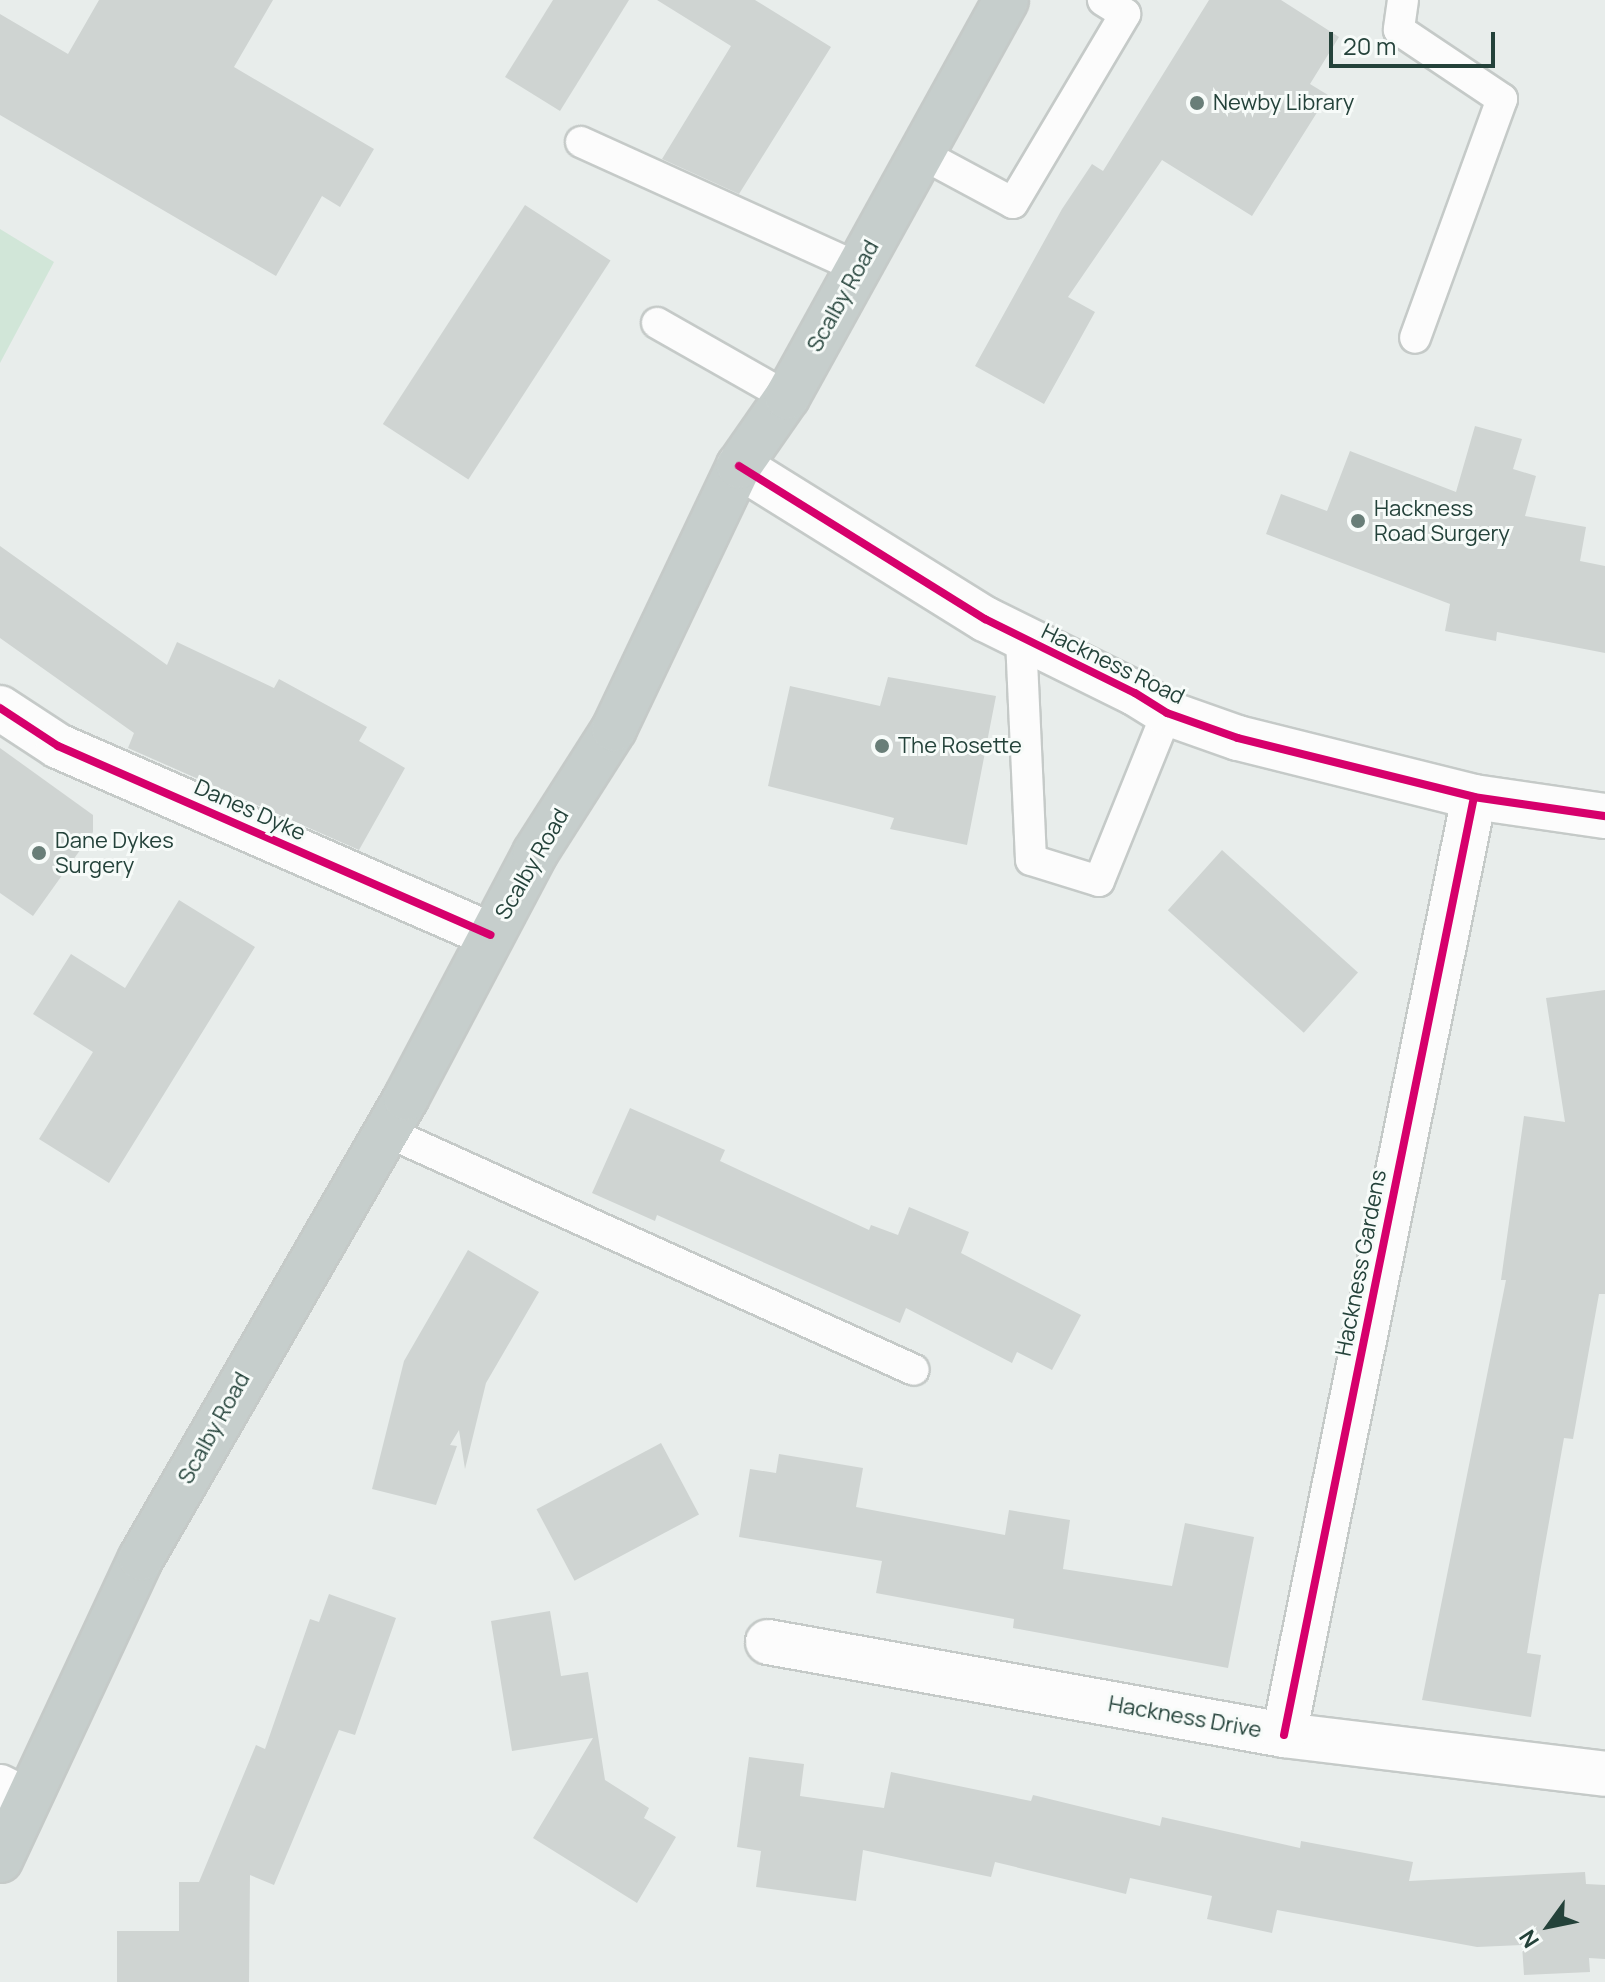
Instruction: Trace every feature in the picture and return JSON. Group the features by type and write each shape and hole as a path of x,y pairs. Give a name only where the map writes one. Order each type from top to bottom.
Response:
{"highway":[{"name":"Scalby Road","path":"0,1860 13,1794 141,1558 385,1131 535,853 614,729 739,466 787,397 1006,0"}],"street":[{"name":"Hackness Road","path":"739,466 874,554 1021,639 1110,679 1167,713 1238,738 1474,797 1605,816"},
{"name":"Danes Dyke","path":"0,708 58,746 491,935"},
{"name":"Hackness Gardens","path":"1284,1735 1474,797"},
{"name":"Hackness Drive","path":"768,1642 1284,1735 1605,1774"}],"lane":[{"path":"922,154 1013,203 1125,14 1103,0"},
{"path":"1403,0 1399,30 1502,99 1415,338"},
{"path":"581,142 859,268"},
{"path":"657,323 787,397"},
{"path":"1021,639 1031,860 1099,881 1167,713"},
{"path":"385,1131 914,1370"}],"green space":[{"path":"0,229 54,262 0,363"}],"building":[{"path":"99,0 273,0 234,67 374,149 340,207 322,196 276,276 0,115 0,14 68,54"},
{"path":"553,0 629,0 560,111 505,77"},
{"path":"657,0 755,0 831,47 739,194 662,159 731,46"},
{"path":"1209,0 1281,0 1339,37 1310,84 1328,95 1252,216 1162,160 1068,297 1095,312 1044,404 975,366 1062,209 1092,164 1103,171"},
{"path":"525,205 611,261 468,479 383,424"},
{"path":"1475,426 1522,439 1513,469 1536,476 1525,516 1586,527 1580,561 1605,566 1605,653 1497,632 1496,641 1445,631 1450,604 1266,534 1281,494 1327,511 1350,451 1456,492"},
{"path":"0,546 167,665 177,642 274,688 279,679 367,727 359,741 405,768 359,850 128,748 134,733 0,638"},
{"name":"The Rosette","path":"888,677 996,696 967,845 890,829 894,818 768,786 790,686 880,706"},
{"name":"Dane Dykes Surgery","path":"0,748 93,815 93,832 33,916 0,893"},
{"path":"1222,850 1358,972 1304,1033 1168,910"},
{"path":"179,900 255,947 109,1183 39,1139 93,1052 33,1014 71,954 125,988"},
{"path":"1605,990 1605,1294 1599,1294 1573,1439 1564,1438 1541,1567 1527,1653 1541,1655 1531,1717 1422,1700 1506,1280 1501,1280 1524,1116 1565,1122 1546,998"},
{"path":"630,1108 725,1150 720,1161 869,1230 871,1225 898,1235 909,1207 969,1232 961,1253 1081,1315 1052,1370 1017,1352 1012,1363 906,1308 900,1323 657,1215 655,1221 592,1193"},
{"path":"468,1250 539,1292 486,1383 465,1469 459,1430 450,1445 457,1446 436,1505 372,1489 404,1361"},
{"path":"661,1443 699,1515 575,1581 537,1509"},
{"path":"779,1454 863,1468 856,1507 1005,1535 1009,1510 1070,1520 1063,1569 1172,1586 1185,1523 1254,1537 1228,1668 1013,1628 1014,1619 876,1593 882,1561 739,1537 750,1469 776,1473"},
{"path":"329,1594 396,1618 355,1735 339,1730 274,1885 250,1875 249,1982 117,1982 117,1931 179,1931 179,1882 199,1882 256,1745 265,1749 310,1619 319,1622"},
{"path":"550,1611 561,1676 588,1672 605,1780 649,1808 644,1818 676,1837 637,1903 533,1838 593,1738 512,1751 491,1621"},
{"path":"749,1757 804,1764 800,1796 884,1808 891,1772 1031,1801 1033,1795 1160,1826 1162,1817 1300,1848 1301,1841 1413,1862 1409,1881 1585,1872 1586,1884 1605,1885 1605,1959 1589,1958 1590,1972 1524,1975 1522,1945 1477,1947 1277,1910 1272,1933 1207,1919 1212,1896 1130,1878 1126,1894 995,1862 991,1877 863,1850 856,1901 756,1887 761,1851 737,1847"}],"cycle path":[{"path":"739,466 985,619 1135,693 1167,713 1238,738 1474,797 1605,816"},
{"path":"0,708 58,746 491,935"},
{"path":"1284,1735 1474,797"}],"place":[{"name":"Newby Library","path":"1197,103"},
{"name":"Hackness Road Surgery","path":"1358,521"},
{"name":"The Rosette","path":"882,746"},
{"name":"Dane Dykes Surgery","path":"39,853"}]}
